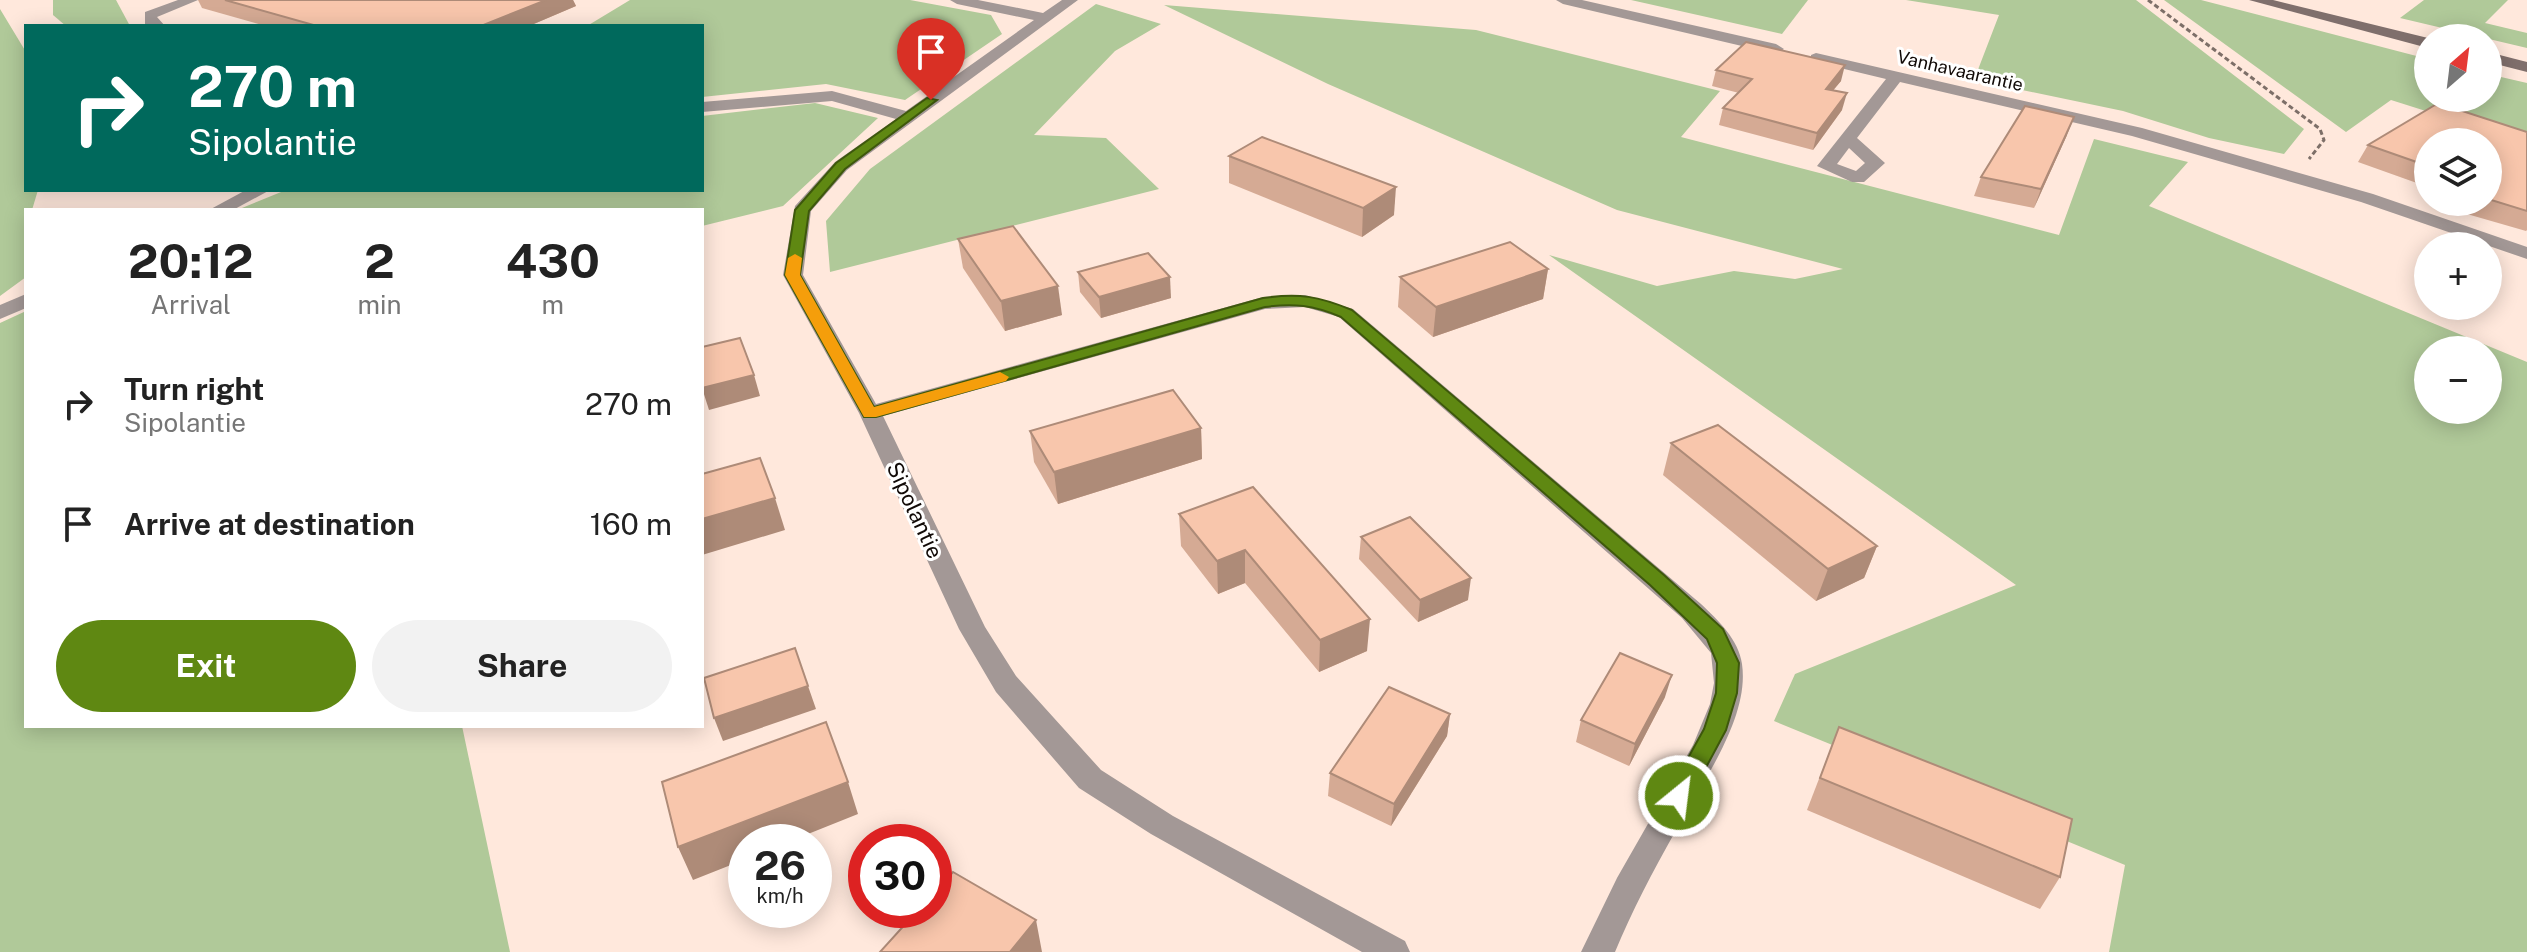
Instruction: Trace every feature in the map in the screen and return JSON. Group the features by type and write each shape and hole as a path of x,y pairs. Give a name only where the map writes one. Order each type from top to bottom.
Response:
{"street":[{"path":"153,24 150,15 191,0"},
{"path":"957,0 1045,18"},
{"name":"Sipolantie","path":"1071,0 841,166 802,210 793,275 870,413 960,602 1006,684 1090,779 1162,825 1393,952"},
{"name":"Vanhavaarantie","path":"1563,0 2136,132 2293,175 2527,253"},
{"path":"2256,0 2414,40"},
{"path":"2502,61 2527,67"},
{"path":"1848,139 1896,77"},
{"path":"704,107 832,96 908,117"},
{"path":"222,208 257,192"},
{"path":"870,413 1263,303 1294,298 1320,303 1346,313 1676,597 1716,635 1728,663 1726,693 1715,730 1614,914 1598,952"},
{"path":"0,313 24,301"}],"path":[{"path":"2148,0 2320,129 2324,140 2293,175"}],"green space":[{"path":"53,0 116,0 129,24 64,24 53,15"},
{"path":"630,0 910,0 991,15 1002,34 905,100 826,84 704,97 704,24 590,24"},
{"path":"1631,0 1808,0 1782,34"},
{"path":"1906,0 2136,0 2304,129 2284,154 2209,138 2123,111 1974,80 1999,15"},
{"path":"2164,0 2201,0 2414,55 2414,107 2391,100 2346,132"},
{"path":"2424,0 2508,0 2485,23 2489,24 2425,24 2400,18"},
{"path":"1096,4 1161,24 1115,51 1034,135 1106,138 1159,189 830,272 826,221 870,169"},
{"path":"1164,5 1476,30 1720,91 1681,137 2059,235 2094,139 2188,162 2149,206 2414,315 2414,320 2425,320 2464,336 2414,336 2414,424 2502,424 2502,352 2527,362 2527,952 2109,952 2125,865 1774,721 1795,674 2016,585 1549,255 1657,286 1734,271 1795,279 1843,269 1617,210 1328,84"},
{"path":"0,9 24,49 24,192 37,192 33,208 24,208 24,278 0,296"},
{"path":"2502,27 2527,33 2527,48 2502,42"},
{"path":"2502,77 2527,83 2527,143 2502,135 2502,128 2480,128 2429,112 2502,112"},
{"path":"815,103 878,118 783,206 704,226 704,208 242,208 281,192 704,192 704,116"},
{"path":"24,312 24,728 462,728 510,952 0,952 0,323"}],"building":[{"path":"225,0 546,0 486,24 310,24"},
{"path":"1746,42 1845,65 1826,89 1847,93 1817,133 1723,108 1752,79 1716,70"},
{"path":"2025,106 2074,117 2041,189 1981,177"},
{"path":"2423,112 2465,112 2527,132 2527,211 2502,203 2502,128 2414,128 2414,161 2368,145"},
{"path":"1262,137 1396,187 1363,208 1229,156"},
{"path":"1013,226 1058,286 1001,301 958,239"},
{"path":"1510,242 1548,269 1436,307 1400,277"},
{"path":"1148,253 1170,277 1099,297 1078,272"},
{"path":"740,338 754,375 704,388 704,347"},
{"path":"1173,390 1201,428 1054,472 1030,431"},
{"path":"1718,425 1877,546 1828,569 1671,443"},
{"path":"760,458 775,498 704,518 704,473"},
{"path":"1253,487 1370,619 1320,640 1245,550 1217,561 1179,514"},
{"path":"1410,517 1471,578 1420,600 1361,537"},
{"path":"795,648 808,686 714,718 704,678"},
{"path":"1620,653 1672,675 1635,744 1581,720"},
{"path":"1389,687 1450,714 1394,804 1330,773"},
{"path":"826,722 848,782 738,824 728,824 728,828 678,847 662,782"},
{"path":"1839,727 2072,819 2060,877 1820,778"},
{"path":"952,873 1036,920 1010,952 880,952 902,928 952,928"}],"slow traffic":[{"path":"795,258 793,275 870,413 1000,377"}],"route":[{"path":"931,100 841,166 802,210 793,275 870,413 1263,303 1294,298 1320,303 1346,313 1601,531 1716,635 1728,663 1726,693 1715,730 1679,796"}]}
